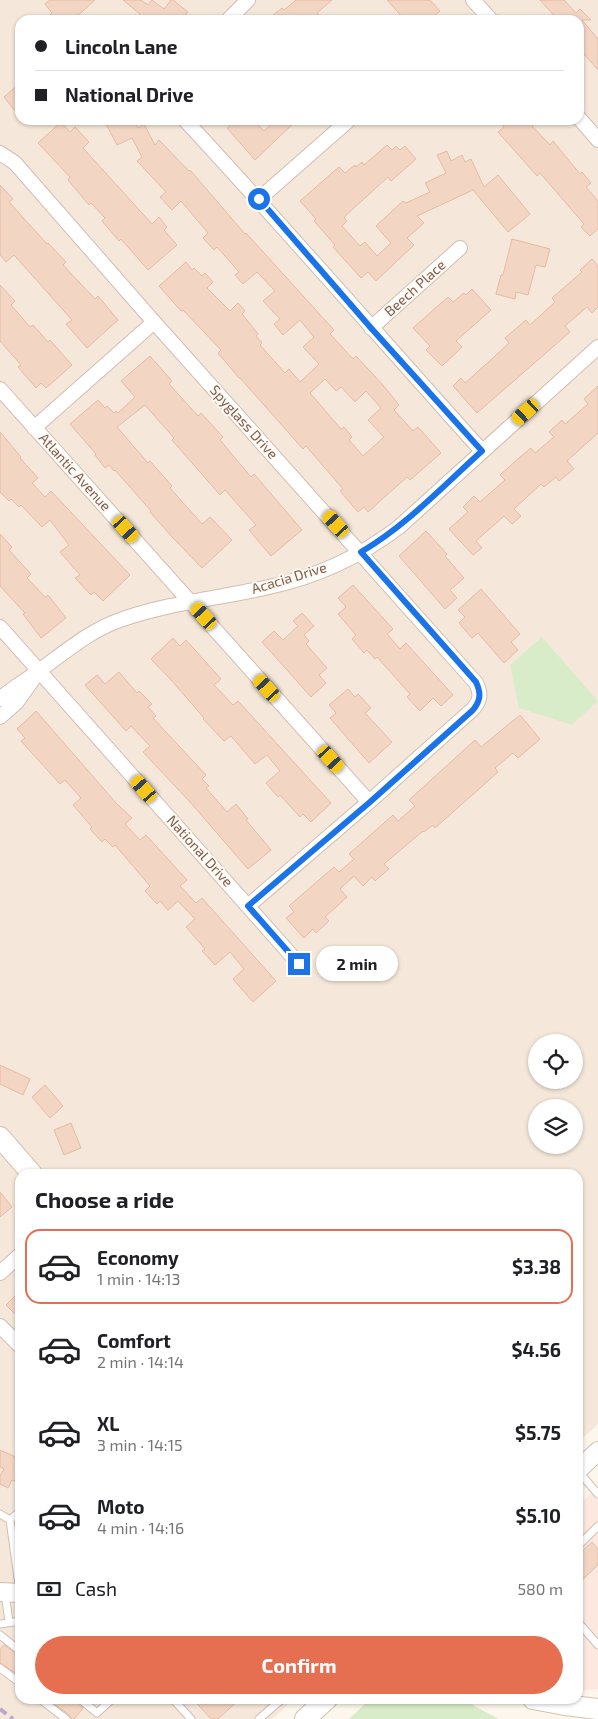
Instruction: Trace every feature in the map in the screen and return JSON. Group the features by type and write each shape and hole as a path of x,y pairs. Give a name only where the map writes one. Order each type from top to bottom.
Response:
{"main road":[{"path":"0,1137 28,1169"},
{"path":"305,1719 322,1704"},
{"path":"560,1704 598,1709"}],"street":[{"path":"233,15 248,0"},
{"path":"473,0 486,15"},
{"path":"584,124 598,140"},
{"path":"190,125 259,199 371,328 482,451"},
{"path":"259,199 343,125"},
{"name":"Spyglass Drive","path":"0,153 16,163 154,322 476,682 480,697 478,704 473,710 370,802"},
{"name":"Beech Place","path":"371,328 460,248"},
{"path":"34,428 154,322"},
{"name":"Acacia Drive","path":"0,699 87,636 119,620 191,602 271,587 316,573 381,541 399,527 598,347"},
{"name":"Atlantic Avenue","path":"0,389 370,802"},
{"name":"National Drive","path":"0,627 299,964"},
{"name":"Acacia Drive","path":"0,717 17,702 39,671"},
{"path":"248,906 370,802"},
{"path":"0,1273 15,1260"},
{"path":"0,1326 15,1341"},
{"path":"583,1465 598,1451"}],"lane":[{"path":"583,1476 598,1494"},
{"path":"0,1514 10,1520"},
{"path":"9,1622 11,1592 10,1520 15,1516"},
{"path":"583,1541 598,1526"},
{"path":"0,1624 15,1621"},
{"path":"583,1628 598,1645"},
{"path":"0,1635 15,1647"},
{"path":"0,1668 15,1679"},
{"path":"46,1704 66,1719"},
{"path":"87,1704 97,1712"},
{"path":"90,1719 106,1704"},
{"path":"178,1704 192,1719"},
{"path":"259,1719 276,1704"}],"shaded area":[{"path":"0,0 598,0 598,1424 583,1438 583,1169 15,1169 15,1704 288,1704 272,1719 0,1719"},
{"path":"598,1487 598,1689 584,1690 583,1690 583,1501"}],"green space":[{"path":"542,637 598,701 572,725 519,708 510,665"},
{"path":"365,1704 472,1704 499,1719 349,1719"}],"building":[{"path":"50,0 95,0 78,15 50,15 52,13 45,4"},
{"path":"123,0 141,0 148,5 152,0 164,9 173,0 188,12 185,15 140,14"},
{"path":"296,0 332,0 317,13 319,15 273,15 282,8 284,10"},
{"path":"387,0 430,0 440,11 436,15 400,15"},
{"path":"540,0 564,0 576,13 580,9 591,20 584,20 584,15 554,15"},
{"path":"584,22 598,39 598,70 584,54"},
{"path":"15,87 15,111 4,97"},
{"path":"58,125 64,125 70,132 75,127 89,142 83,148 152,224 159,217 167,227 164,230 177,245 148,270 121,239 119,241 102,221 105,218 91,203 89,205 68,180 70,177 38,143"},
{"path":"107,125 136,125 138,128 145,125 155,145 159,140 190,170 245,234 334,330 330,334 353,359 356,356 382,384 399,405 394,410 413,431 418,427 441,453 410,480 407,477 368,512 364,507 358,512 340,491 343,489 306,446 303,449 218,353 221,350 183,310 181,311 159,286 186,262 192,270 194,268 202,276 205,273 213,282 207,288 230,311 238,303 245,311 242,314 258,334 256,336 262,343 260,345 285,373 289,369 300,382 319,364 303,347 314,337 300,320 283,335 274,324 280,319 263,301 275,291 257,272 243,284 235,275 239,272 217,247 214,250 203,238 208,233 181,201 172,210 160,197 166,192 137,161 142,157 132,138 117,145","holes":["325,379 336,391 341,387 355,402 366,391 381,408 368,420 384,437 363,456 349,440 352,437 344,427 341,429 310,393"]},
{"path":"231,125 258,125 264,131 271,125 292,125 255,160 227,128"},
{"path":"502,125 533,125 532,126 550,145 553,141 580,174 582,172 591,183 586,187 598,201 598,229 590,236 581,227 584,224 540,173 537,176 498,132 504,127"},
{"path":"387,145 392,150 396,146 400,150 405,146 416,159 391,181 388,177 344,217 347,221 342,226 360,246 365,242 377,256 391,243 376,226 403,201 406,203 430,192 425,183 446,173 437,155 447,151 451,161 462,155 465,162 471,159 484,187 498,175 530,214 508,232 473,190 417,216 424,223 407,238 414,245 376,281 368,272 361,278 333,247 335,245 300,201 339,167 345,173 362,162 364,165"},
{"path":"0,185 13,199 9,202 66,262 63,265 95,299 98,296 118,320 87,348 66,324 72,320 14,255 6,262 0,255"},
{"path":"512,239 550,249 545,267 536,265 528,295 516,292 515,299 496,294"},
{"path":"592,259 598,266 598,307 592,313 587,307 565,326 570,332 477,413 453,386 461,378 465,383 494,357 509,343 505,338 526,320 530,325 555,302 552,298 582,272 580,270"},
{"path":"0,285 15,301 11,305 30,327 33,325 48,342 50,340 72,365 46,388 41,383 36,388 18,367 21,365 0,341"},
{"path":"472,289 491,310 456,341 462,347 442,366 426,350 430,346 413,328 448,297 453,302 464,293 466,295"},
{"path":"150,356 172,381 169,384 198,416 201,413 223,437 220,440 251,477 254,474 302,530 271,556 249,530 256,525 225,490 220,495 172,440 174,438 145,405 117,427 148,463 150,461 172,486 170,488 202,524 210,517 232,540 202,568 173,538 115,470 109,465 105,468 96,454 70,424 98,400 105,408 107,406 114,413 116,411 118,413 135,397 121,381"},
{"path":"598,386 598,433 567,461 574,469 559,481 556,477 544,487 541,484 514,509 521,516 512,524 504,516 476,541 482,548 473,555 449,529 468,512 463,507 474,496 480,502 505,480 500,475 519,458 531,448 535,453 554,437 549,432 562,420 565,424 588,404 584,399"},
{"path":"0,432 38,478 32,483 45,497 51,491 130,575 103,601 94,592 91,595 75,578 80,575 60,552 69,545 50,520 42,527 21,505 19,507 11,499 9,501 0,492"},
{"path":"426,531 447,554 445,556 464,578 450,590 457,598 445,609 399,556"},
{"path":"0,534 12,547 9,550 31,574 27,578 45,597 48,595 66,618 41,638 23,614 25,613 0,586"},
{"path":"353,585 393,629 387,634 400,649 406,643 453,695 441,706 433,698 420,711 407,697 410,694 377,657 375,659 367,650 364,653 352,639 356,635 338,614 346,607 338,598"},
{"path":"481,589 520,634 511,642 518,650 504,663 478,633 472,638 459,623 465,617 458,610"},
{"path":"302,613 314,626 304,635 309,641 306,644 327,668 319,675 326,683 311,697 262,642 274,631 283,640 298,626 293,621"},
{"path":"173,638 180,646 186,640 221,679 214,685 233,705 238,701 331,803 311,822 303,814 300,817 266,783 280,771 267,755 255,764 231,736 224,741 151,659"},
{"path":"119,672 137,693 139,691 152,704 148,707 156,716 153,718 206,775 202,779 209,786 206,788 227,812 236,804 248,819 246,820 271,850 248,869 190,802 143,752 150,746 131,726 126,731 85,685 97,675 105,684"},
{"path":"348,689 355,697 358,694 371,708 365,713 392,742 369,763 330,718 336,713 329,705"},
{"path":"36,711 117,804 132,818 125,824 140,840 146,835 187,880 180,886 196,903 202,898 276,981 253,1002 233,979 244,969 230,952 215,965 202,951 205,949 186,927 195,919 178,901 168,910 160,901 157,904 145,891 150,886 115,845 113,847 105,839 102,842 90,829 92,827 73,805 81,798 65,780 60,784 21,741 25,738 17,729"},
{"path":"520,715 540,739 518,758 513,753 495,768 498,772 435,828 433,825 423,831 384,864 389,869 375,881 372,877 363,886 354,876 340,889 347,897 325,917 329,921 316,933 313,929 304,938 286,918 294,912 289,906 334,867 339,872 354,859 349,854 393,815 398,821 415,806 409,800 475,740 481,747"},
{"path":"0,1065 30,1079 23,1095 0,1084"},
{"path":"45,1085 63,1106 50,1118 32,1097"},
{"path":"71,1123 81,1148 64,1155 54,1130"},
{"path":"0,1192 12,1207 0,1217"},
{"path":"15,1296 15,1314 6,1305"},
{"path":"0,1450 15,1457 15,1482 12,1480 8,1488 0,1484 0,1476 4,1469 0,1467"},
{"path":"592,1542 598,1549 598,1565 583,1579 583,1550"},
{"path":"4,1645 15,1653 15,1673 0,1663 0,1650"},
{"path":"55,1704 77,1704 83,1708 74,1719"},
{"path":"198,1704 234,1704 218,1719 211,1719"}],"railway":[{"path":"0,1709 13,1719"}],"route":[{"path":"259,199 371,328 482,451 399,527 381,541 361,552 476,682 480,690 478,704 370,802 248,906 299,964"}]}
